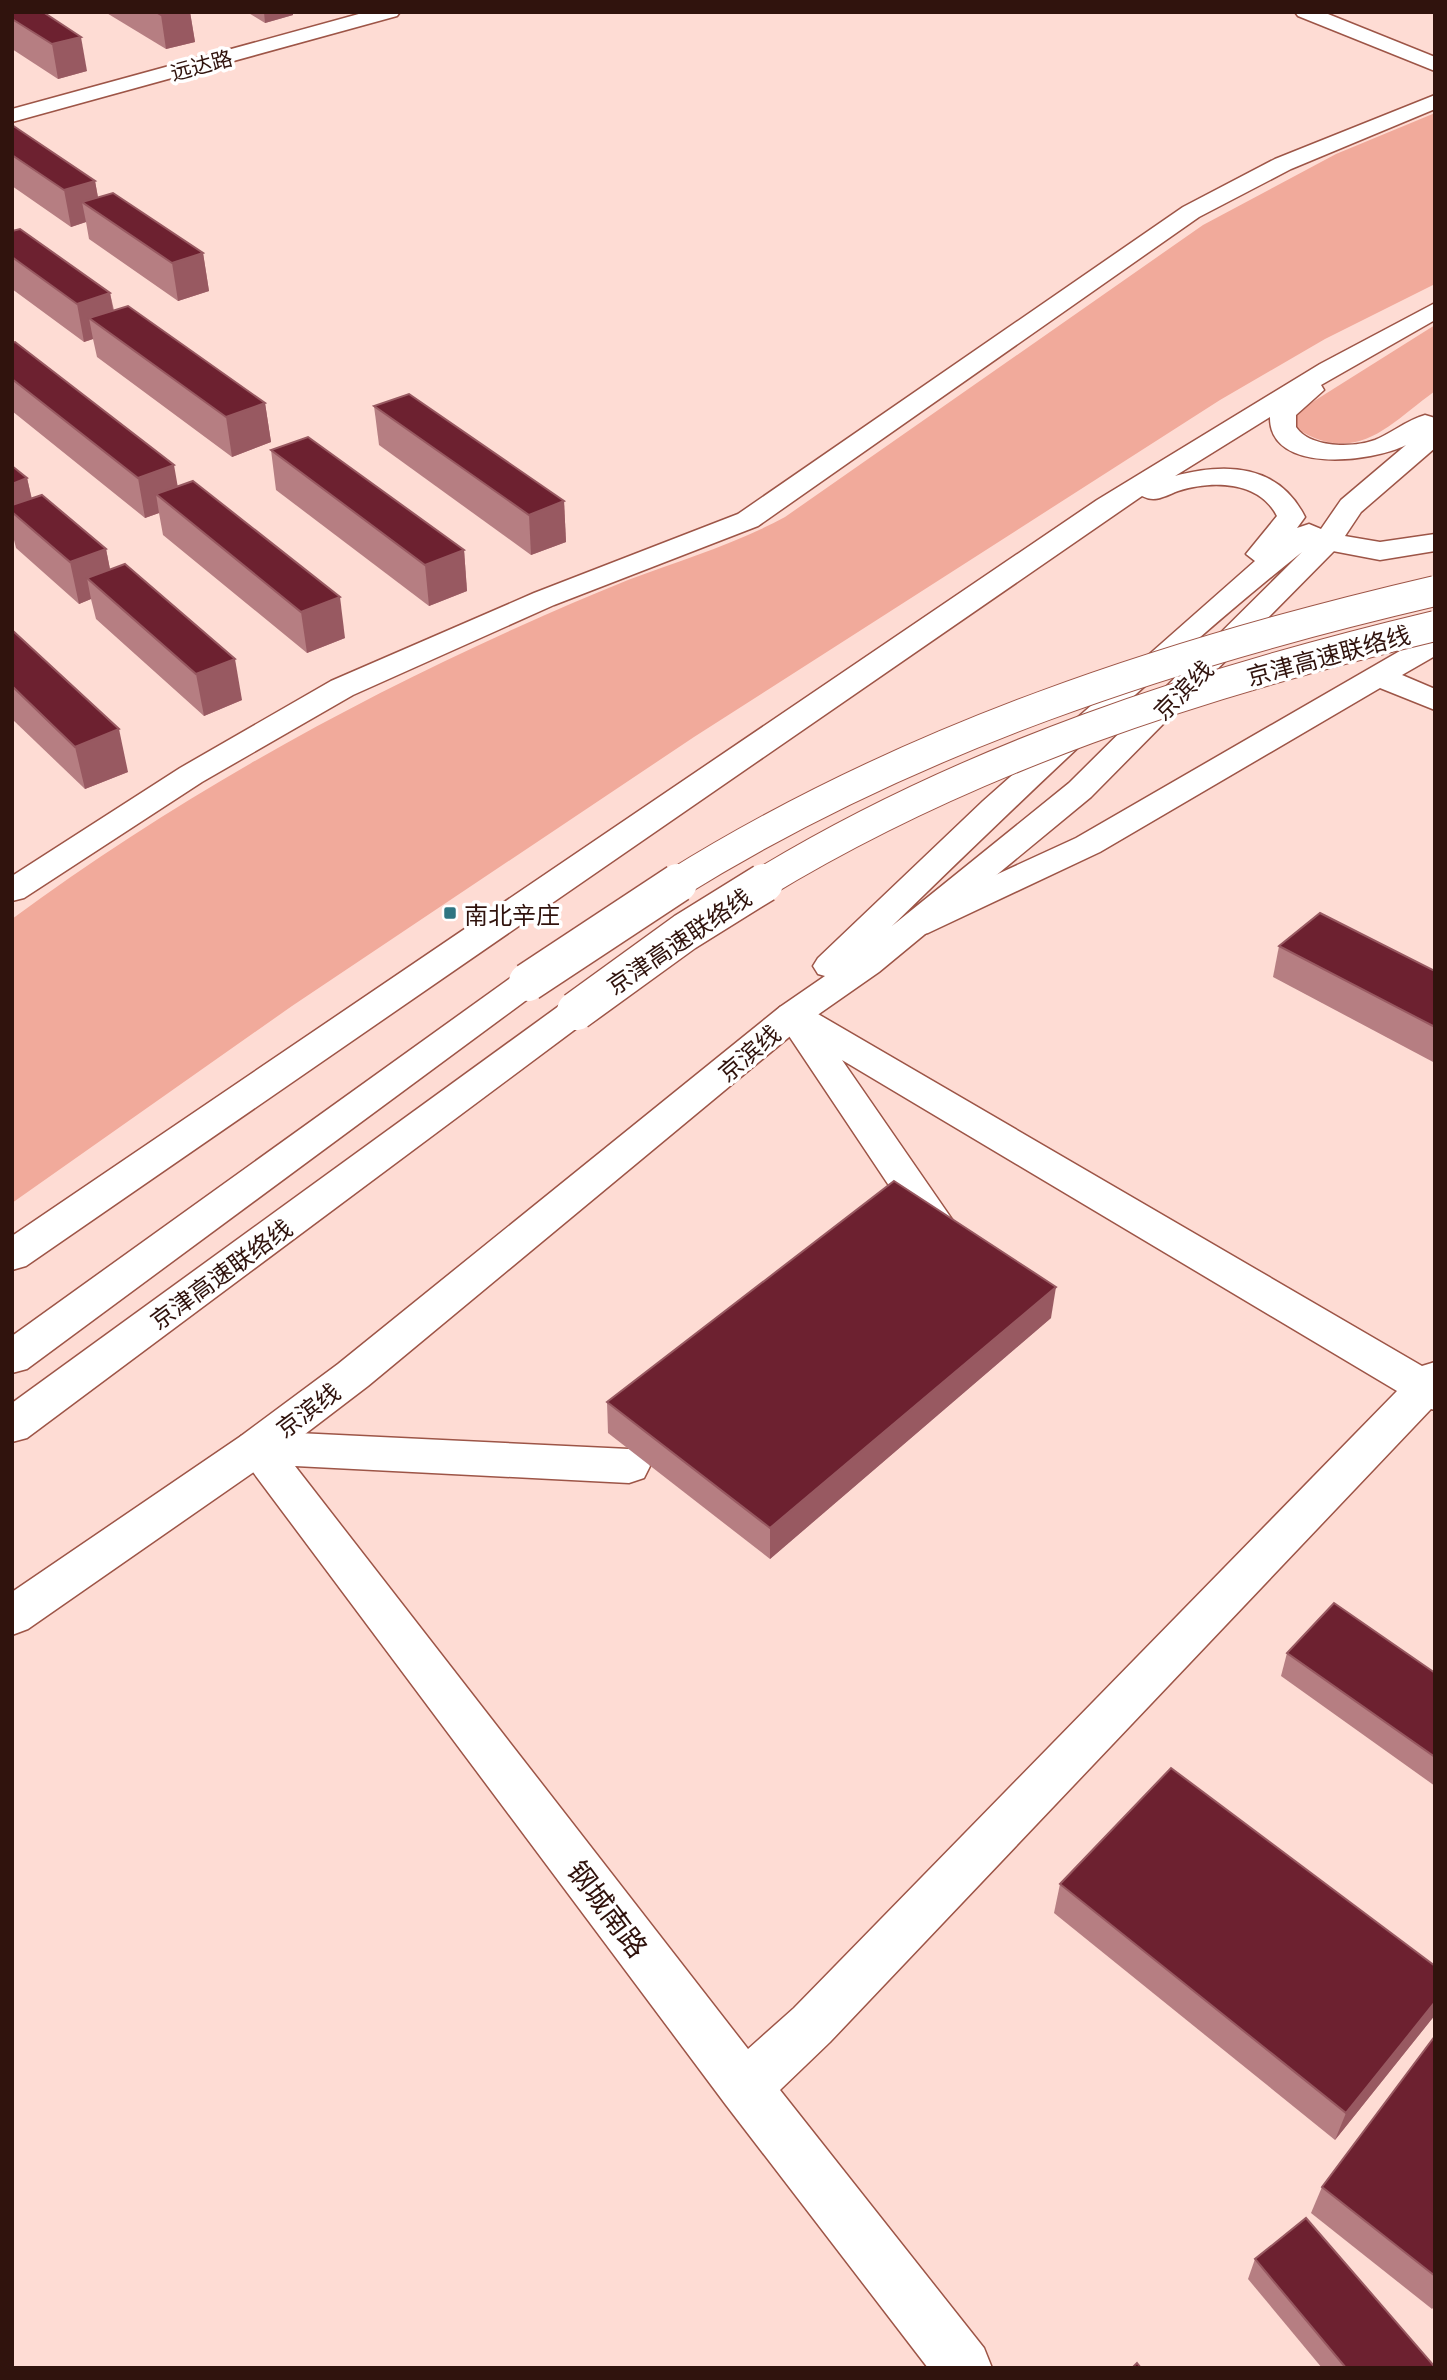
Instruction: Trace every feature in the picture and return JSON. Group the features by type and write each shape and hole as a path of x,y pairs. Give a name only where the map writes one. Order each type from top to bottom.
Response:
{"main road":[{"name":"远达路","path":"22,113 390,12"},
{"path":"1305,12 1435,65"},
{"path":"1351,12 1435,47"},
{"path":"12,97 22,113"},
{"path":"12,891 191,775 342,688 544,599 748,520 1191,212 1283,164 1435,101"},
{"path":"12,1256 1031,558 1203,446 1380,339 1435,310"},
{"path":"1380,339 1363,357 1283,412 1280,422 1286,434 1316,450 1362,451 1380,447 1435,418"},
{"name":"京滨线","path":"12,1616 256,1448 353,1375 793,1015 867,964 1080,790 1327,542 1351,506 1435,434"},
{"path":"1031,558 1075,541 1173,483 1214,476 1260,485 1288,504 1291,517 1204,620"},
{"path":"793,1015 837,957 995,808 1204,620 1309,531 1351,506"},
{"path":"1327,542 1380,551 1435,542"},
{"name":"京津高速联络线","path":"12,1357 528,982 701,867 796,814 976,731 1051,701 1196,651 1285,626 1435,591"},
{"name":"京津高速联络线","path":"12,1426 699,922 764,883 836,843 980,774 1207,688 1273,667 1435,626"},
{"path":"914,926 1088,845 1435,643"},
{"path":"1380,676 1435,701"},
{"path":"793,1015 938,1228"},
{"path":"744,2087 811,2025 1432,1387 793,1015"},
{"path":"256,1448 629,1466"},
{"name":"钢城南路","path":"256,1448 744,2087 964,2368"}],"shaded area":[{"path":"1435,113 1435,284 1325,339 1220,400 694,737 292,1006 12,1203 12,919 132,836 320,724 450,658 558,609 727,544 785,517 1203,225 1336,154"},
{"path":"1435,325 1435,391 1387,428 1355,442 1338,443 1319,439 1297,429 1294,418 1303,408"}],"building":[{"path":"12,12 43,12 81,37 52,44 12,19"},
{"path":"12,125 95,181 64,190 12,155"},
{"path":"113,193 203,253 172,263 82,202"},
{"path":"20,229 110,293 77,304 12,257 12,231"},
{"path":"128,306 265,403 226,417 89,318"},
{"path":"15,342 174,465 138,478 12,379 12,343"},
{"path":"409,394 564,501 529,515 374,406"},
{"path":"308,437 464,550 425,565 271,450"},
{"path":"12,466 27,478 12,484"},
{"path":"193,481 340,597 301,612 156,494"},
{"path":"42,495 106,549 70,562 12,512 12,505"},
{"path":"125,564 235,659 196,674 87,578"},
{"path":"12,630 119,729 75,747 12,686"},
{"path":"1320,913 1435,971 1435,1027 1279,946"},
{"path":"894,1181 1056,1287 770,1528 607,1402"},
{"path":"1334,1603 1435,1673 1435,1757 1287,1653"},
{"path":"1171,1768 1435,1966 1435,2002 1346,2113 1060,1884"},
{"path":"1435,2036 1435,2276 1322,2187"},
{"path":"1306,2218 1435,2368 1346,2368 1255,2259"}],"place":[{"name":"南北辛庄","path":"450,913"}]}
